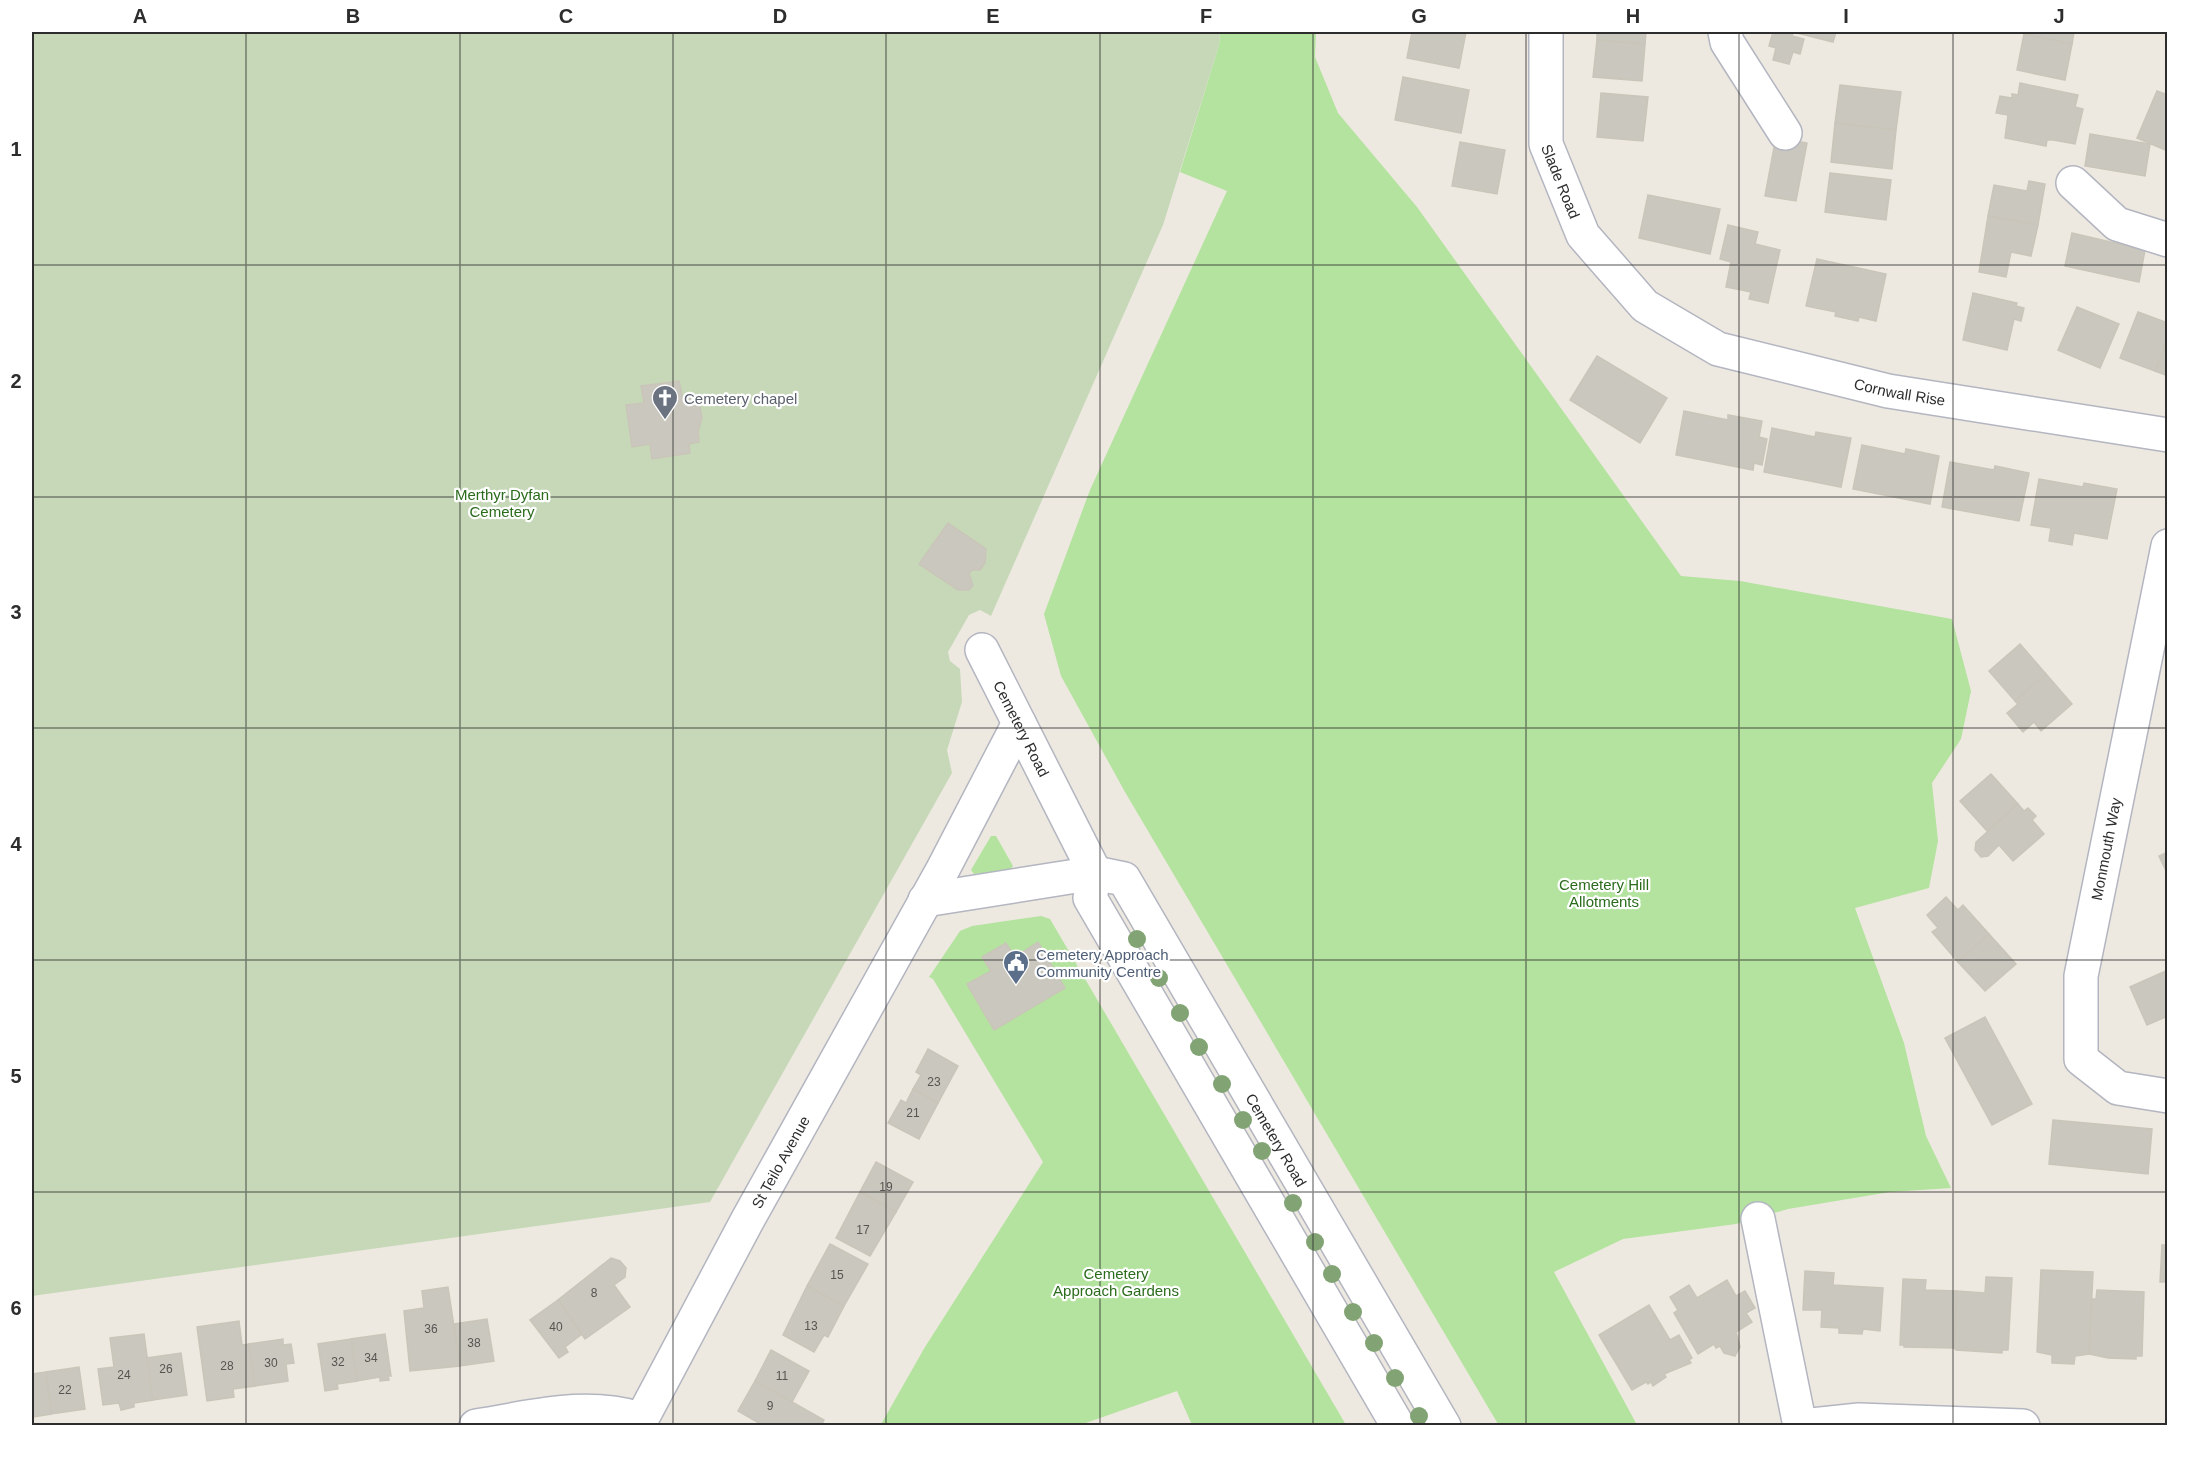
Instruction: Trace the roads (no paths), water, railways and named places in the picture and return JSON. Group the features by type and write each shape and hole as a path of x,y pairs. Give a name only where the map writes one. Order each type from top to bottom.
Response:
{"street":[{"name":"Slade Road","path":"1546,32 1546,144 1583,235 1645,306"},
{"path":"1725,32 1727,42 1785,133"},
{"path":"2073,183 2117,224 2168,240"},
{"name":"Cornwall Rise","path":"1645,306 1718,349 1729,352 1888,391 2168,435"},
{"name":"Monmouth Way","path":"2168,546 2080,976 2080,1059 2118,1088 2168,1096"},
{"name":"Cemetery Road","path":"982,650 1095,873 1124,879 1444,1425"},
{"name":"St Teilo Avenue","path":"639,1422 747,1221 925,900 1019,723"},
{"path":"925,900 1095,873 1090,898 1398,1425"},
{"path":"1758,1219 1801,1425 1860,1423 2024,1425"},
{"path":"476,1425 578,1410 614,1411 639,1422"}],"place":[{"name":"Cemetery chapel","path":"665,421"},
{"name":"Cemetery Approach Community Centre","path":"1016,986"}],"park label":[{"name":"Merthyr Dyfan Cemetery","path":"502,502"},
{"name":"Cemetery Hill Allotments","path":"1604,892"},
{"name":"Cemetery Approach Gardens","path":"1116,1282"}]}
